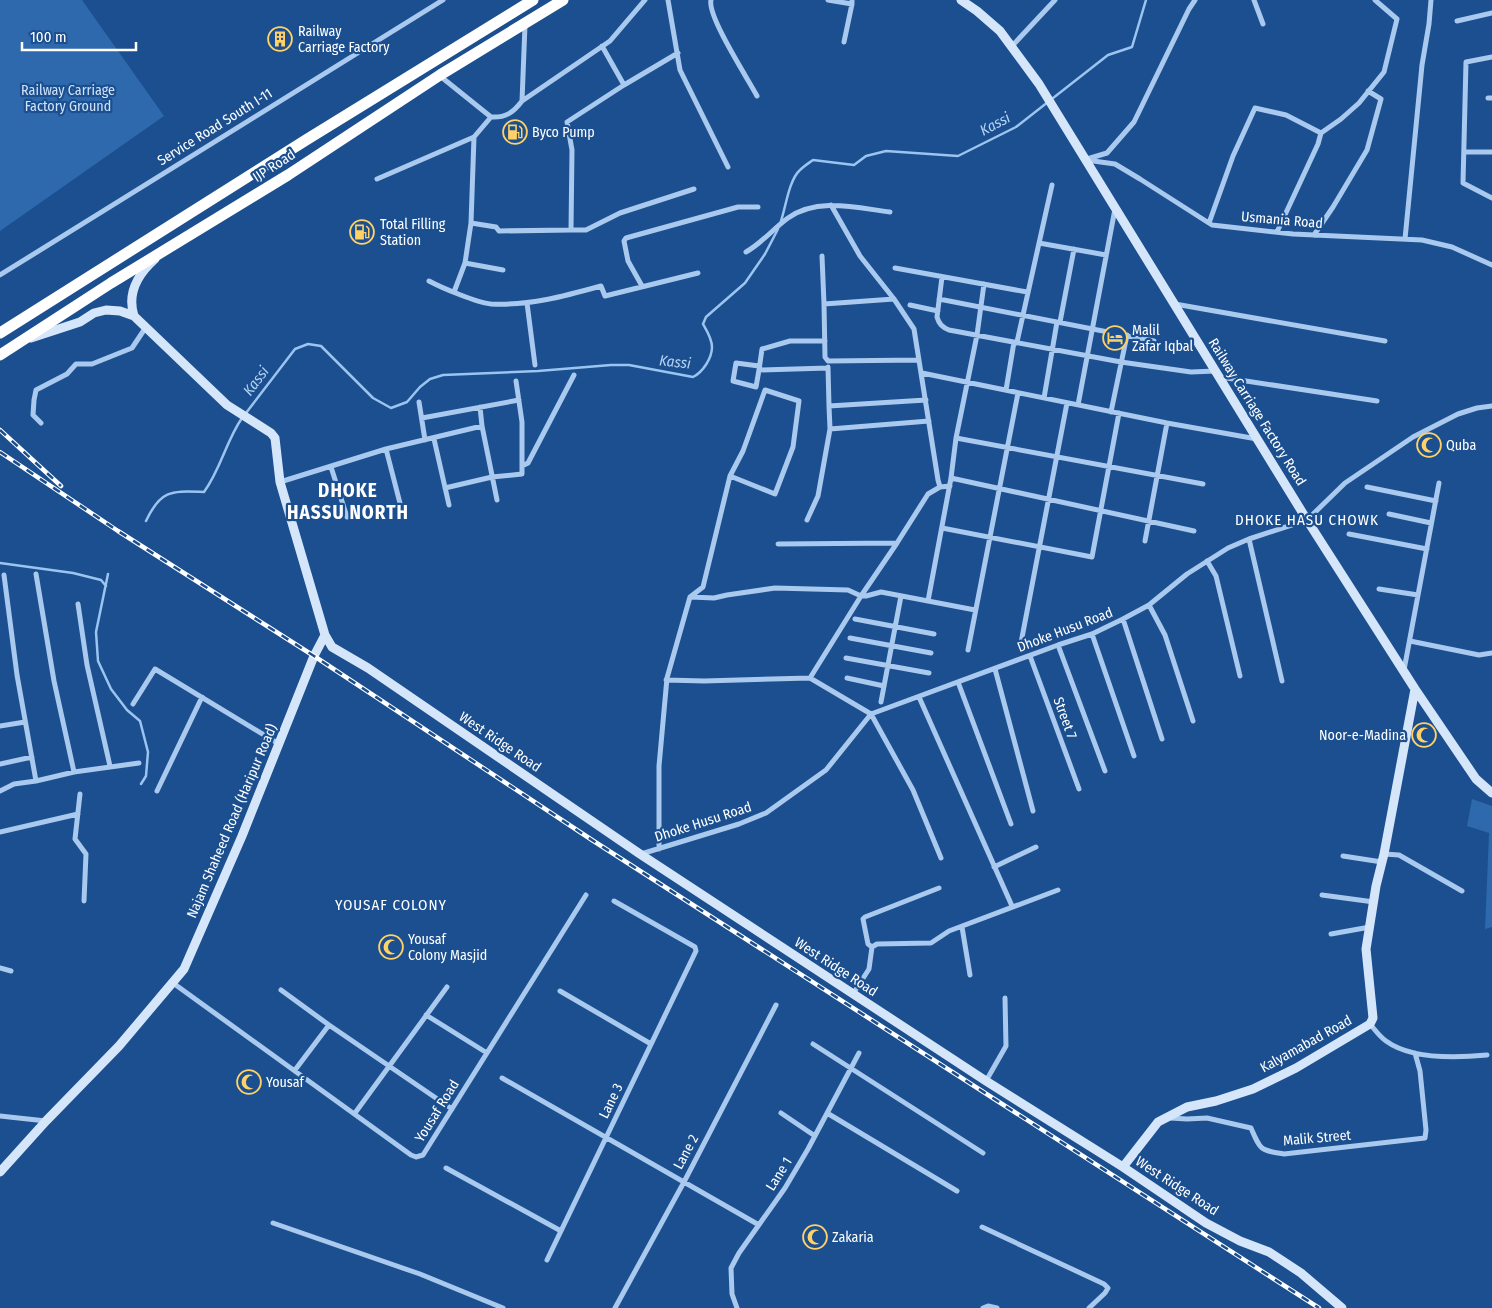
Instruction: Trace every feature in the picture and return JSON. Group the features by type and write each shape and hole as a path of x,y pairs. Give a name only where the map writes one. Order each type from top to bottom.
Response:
{"highway":[{"name":"IJP Road","path":"0,333 306,140 533,0"},
{"name":"IJP Road","path":"0,355 167,248 258,194 440,75 563,0"},
{"path":"306,140 315,157"}],"main road":[{"name":"Railway Carriage Factory Road","path":"961,0 1000,31 1039,84 1307,520 1415,689 1476,779 1492,793"},
{"path":"134,316 131,297 136,284 144,271 167,248"},
{"path":"22,342 80,322 94,313 106,310 120,311 134,316 226,401 271,433 275,438 280,482 325,635"},
{"name":"Najam Shaheed Road (Haripur Road)","path":"0,1172 46,1121 119,1046 184,969 242,836 314,656 325,635"},
{"name":"West Ridge Road","path":"325,635 332,647 368,668 640,854 986,1081 1123,1167 1206,1223 1240,1241 1269,1252 1301,1273 1342,1308"},
{"name":"Kalyamabad Road","path":"1123,1167 1158,1122 1165,1117 1187,1107 1216,1101 1253,1088 1296,1068 1370,1024 1373,1018 1366,949 1415,689"}],"street":[{"name":"Service Road South I-11","path":"0,275 443,0"},
{"path":"440,75 491,117 501,117 515,111 522,101 610,41 645,0"},
{"path":"668,0 680,70 728,167"},
{"path":"711,0 710,5 716,22 758,96"},
{"path":"828,0 852,2 844,42"},
{"path":"1012,46 1055,0"},
{"path":"1084,160 1107,153 1134,122 1195,0"},
{"path":"1254,0 1263,24"},
{"path":"1277,232 1318,144 1321,133 1341,119 1359,102 1384,72 1397,19 1375,0"},
{"path":"1405,240 1422,65 1431,0"},
{"path":"1456,21 1492,13"},
{"path":"522,101 525,24"},
{"path":"602,46 624,85"},
{"path":"571,227 572,150 567,122 678,53"},
{"path":"1492,57 1466,62 1463,183 1492,198"},
{"path":"1314,235 1367,150 1381,99 1368,91"},
{"path":"1209,223 1233,156 1254,108 1286,115 1321,133"},
{"path":"377,179 474,137 491,117"},
{"path":"454,292 465,264 471,223 474,137"},
{"path":"1464,152 1492,152"},
{"name":"Usmania Road","path":"1084,160 1115,164 1212,225 1314,235 1422,240 1452,247 1492,265"},
{"path":"1006,390 1015,342 1052,185"},
{"path":"471,223 496,227 500,231 571,227 586,230 620,213 694,189"},
{"path":"831,205 860,256 894,300 914,330 940,487"},
{"path":"746,252 788,218 801,210 831,205 890,212"},
{"path":"642,286 628,261 624,241 626,238 738,207 758,207"},
{"path":"1078,405 1115,208"},
{"path":"1039,242 1106,255"},
{"path":"1044,398 1051,349 1059,322 1074,249"},
{"path":"807,520 818,496 830,429 828,361 825,357 822,256"},
{"path":"465,264 502,270"},
{"path":"895,268 1027,292"},
{"path":"429,281 442,288 489,304 527,303 553,299 601,286 606,296 698,273"},
{"path":"942,277 938,311 939,323 943,327 1121,362 1218,374 1377,401"},
{"path":"928,601 950,486 956,438 977,335 984,284"},
{"path":"939,299 1154,340"},
{"path":"824,304 894,300"},
{"path":"527,303 535,365"},
{"path":"1174,304 1385,341"},
{"path":"910,305 938,311"},
{"path":"41,423 33,415 36,390 67,374 76,364 92,364 132,348 146,326"},
{"path":"1111,412 1127,335"},
{"path":"825,341 790,341 762,349 759,368 756,386 733,381 736,363 759,368 828,368"},
{"path":"828,361 919,360"},
{"path":"922,373 1259,440"},
{"path":"522,466 528,463 574,375"},
{"path":"445,488 492,477 522,474 522,422 516,381"},
{"path":"658,849 660,766 666,680 690,597 703,587 730,476 743,451 765,390 799,401 793,447 775,494 730,476"},
{"path":"968,650 1018,393"},
{"path":"422,418 519,400"},
{"path":"830,406 926,400"},
{"path":"419,402 426,440"},
{"path":"1020,648 1067,403"},
{"name":"Dhoke Husu Road","path":"640,854 739,824 766,813 826,770 871,714 1058,644 1092,634 1123,619 1149,605 1187,574 1228,548 1307,520 1345,483 1413,437 1458,414 1492,406"},
{"path":"480,407 497,500"},
{"path":"942,528 1092,557 1119,413"},
{"path":"830,429 929,421"},
{"path":"1145,542 1167,423"},
{"path":"280,482 386,449 482,426"},
{"path":"956,438 1203,484"},
{"path":"434,439 449,504"},
{"path":"386,449 402,511"},
{"path":"331,467 347,518"},
{"path":"951,478 1194,531"},
{"path":"1404,670 1439,483"},
{"path":"810,678 928,494 940,487 950,486"},
{"path":"1368,487 1436,501"},
{"path":"1389,514 1431,523"},
{"path":"1349,534 1427,549"},
{"path":"1249,539 1282,681"},
{"path":"778,544 897,543"},
{"path":"1207,561 1216,576 1240,676"},
{"path":"36,574 54,681 74,772"},
{"path":"4,575 17,675 36,781"},
{"path":"690,597 714,598 775,588 848,590 861,596 881,592 975,610"},
{"path":"1379,589 1418,595"},
{"path":"881,702 901,596"},
{"path":"78,604 87,665 110,766"},
{"path":"1149,605 1165,635 1193,721"},
{"path":"855,619 934,634"},
{"path":"1123,619 1162,739"},
{"path":"1092,634 1134,756"},
{"path":"850,638 931,653"},
{"path":"1410,641 1478,654 1492,653"},
{"path":"1058,644 1105,771"},
{"name":"Street 7","path":"1030,656 1079,789"},
{"path":"846,658 929,674"},
{"path":"133,704 155,669 280,744"},
{"path":"995,669 1033,811"},
{"path":"666,680 704,681 810,678 871,714 914,790 941,858"},
{"path":"847,678 884,686"},
{"path":"958,682 1011,824"},
{"path":"157,792 202,697"},
{"path":"919,697 1012,906"},
{"path":"0,726 25,722"},
{"path":"0,764 32,757"},
{"path":"0,791 14,784 74,772 139,763"},
{"path":"80,794 75,839 86,854 84,901"},
{"path":"0,832 78,814"},
{"path":"994,867 1036,847"},
{"path":"1343,856 1383,858 1399,855 1462,891"},
{"path":"872,947 868,944 865,917 940,888"},
{"path":"872,947 877,944 931,943 949,931 1058,890"},
{"name":"Yousaf Road","path":"173,983 416,1157 422,1155 452,1109 586,895"},
{"path":"1322,895 1374,902"},
{"name":"Lane 3","path":"547,1260 696,951 695,947 614,901"},
{"path":"962,926 970,975"},
{"path":"1330,934 1370,927"},
{"path":"853,994 869,969 872,947"},
{"path":"0,968 11,971"},
{"path":"355,1113 447,987"},
{"path":"281,990 452,1109"},
{"path":"560,991 651,1044"},
{"path":"986,1081 1006,1046 1005,998"},
{"name":"Lane 2","path":"615,1308 684,1182 776,1005"},
{"path":"426,1015 487,1053"},
{"path":"1370,1024 1385,1040 1397,1047 1415,1053 1459,1058 1487,1055"},
{"path":"295,1070 330,1025"},
{"path":"813,1044 983,1154"},
{"name":"Lane 1","path":"737,1308 732,1294 731,1268 739,1253 784,1188 815,1136 859,1053"},
{"name":"Malik Street","path":"1165,1117 1187,1120 1207,1118 1252,1128 1260,1147 1264,1151 1284,1154 1425,1138 1426,1130 1420,1071 1415,1053"},
{"path":"502,1078 759,1225"},
{"path":"781,1113 815,1136"},
{"path":"827,1113 957,1191"},
{"path":"0,1116 46,1121"},
{"path":"446,1168 561,1230"},
{"path":"272,1223 420,1274 503,1308"},
{"path":"982,1228 1104,1284 1108,1288 1105,1293 1089,1308"},
{"path":"986,1307 997,1308"}],"green space":[{"name":"Railway Carriage Factory Ground","path":"0,0 82,0 164,116 0,231"},
{"path":"1472,799 1492,806 1492,927 1485,929 1489,833 1467,826"}],"waterway":[{"name":"Kassi","path":"781,221 788,194 796,174 813,160 854,165 866,156 886,151 958,156 1016,127 1108,55 1132,47 1146,0"},
{"name":"Kassi","path":"246,413 295,349 308,344 321,346 373,398 391,408 407,402 430,379 443,375 629,365 693,377 697,375 709,360 712,351 711,341 703,324 706,317 745,283 765,254 778,229"},
{"name":"Kassi","path":"146,521 151,511 163,497 176,492 204,492 215,474 242,418"},
{"path":"0,563 73,573 101,580 106,586"},
{"name":"Kassi","path":"108,574 96,632 98,661 111,689 127,710 140,721 148,752 146,776 141,784"}],"railway":[{"path":"0,430 61,486"},
{"path":"0,452 118,531 314,656 592,840 1319,1308"}],"place":[{"name":"Railway Carriage Factory","path":"280,39"},
{"name":"Byco Pump","path":"515,132"},
{"name":"Total Filling Station","path":"362,232"},
{"name":"Malil Zafar Iqbal","path":"1115,338"},
{"name":"Quba","path":"1429,445"},
{"name":"Noor-e-Madina","path":"1424,735"},
{"name":"Yousaf Colony Masjid","path":"391,947"},
{"name":"Yousaf","path":"249,1082"},
{"name":"Zakaria","path":"815,1237"}],"district":[{"name":"DHOKE HASSU NORTH","path":"348,501"},
{"name":"DHOKE HASU CHOWK","path":"1307,520"},
{"name":"YOUSAF COLONY","path":"391,905"}]}
